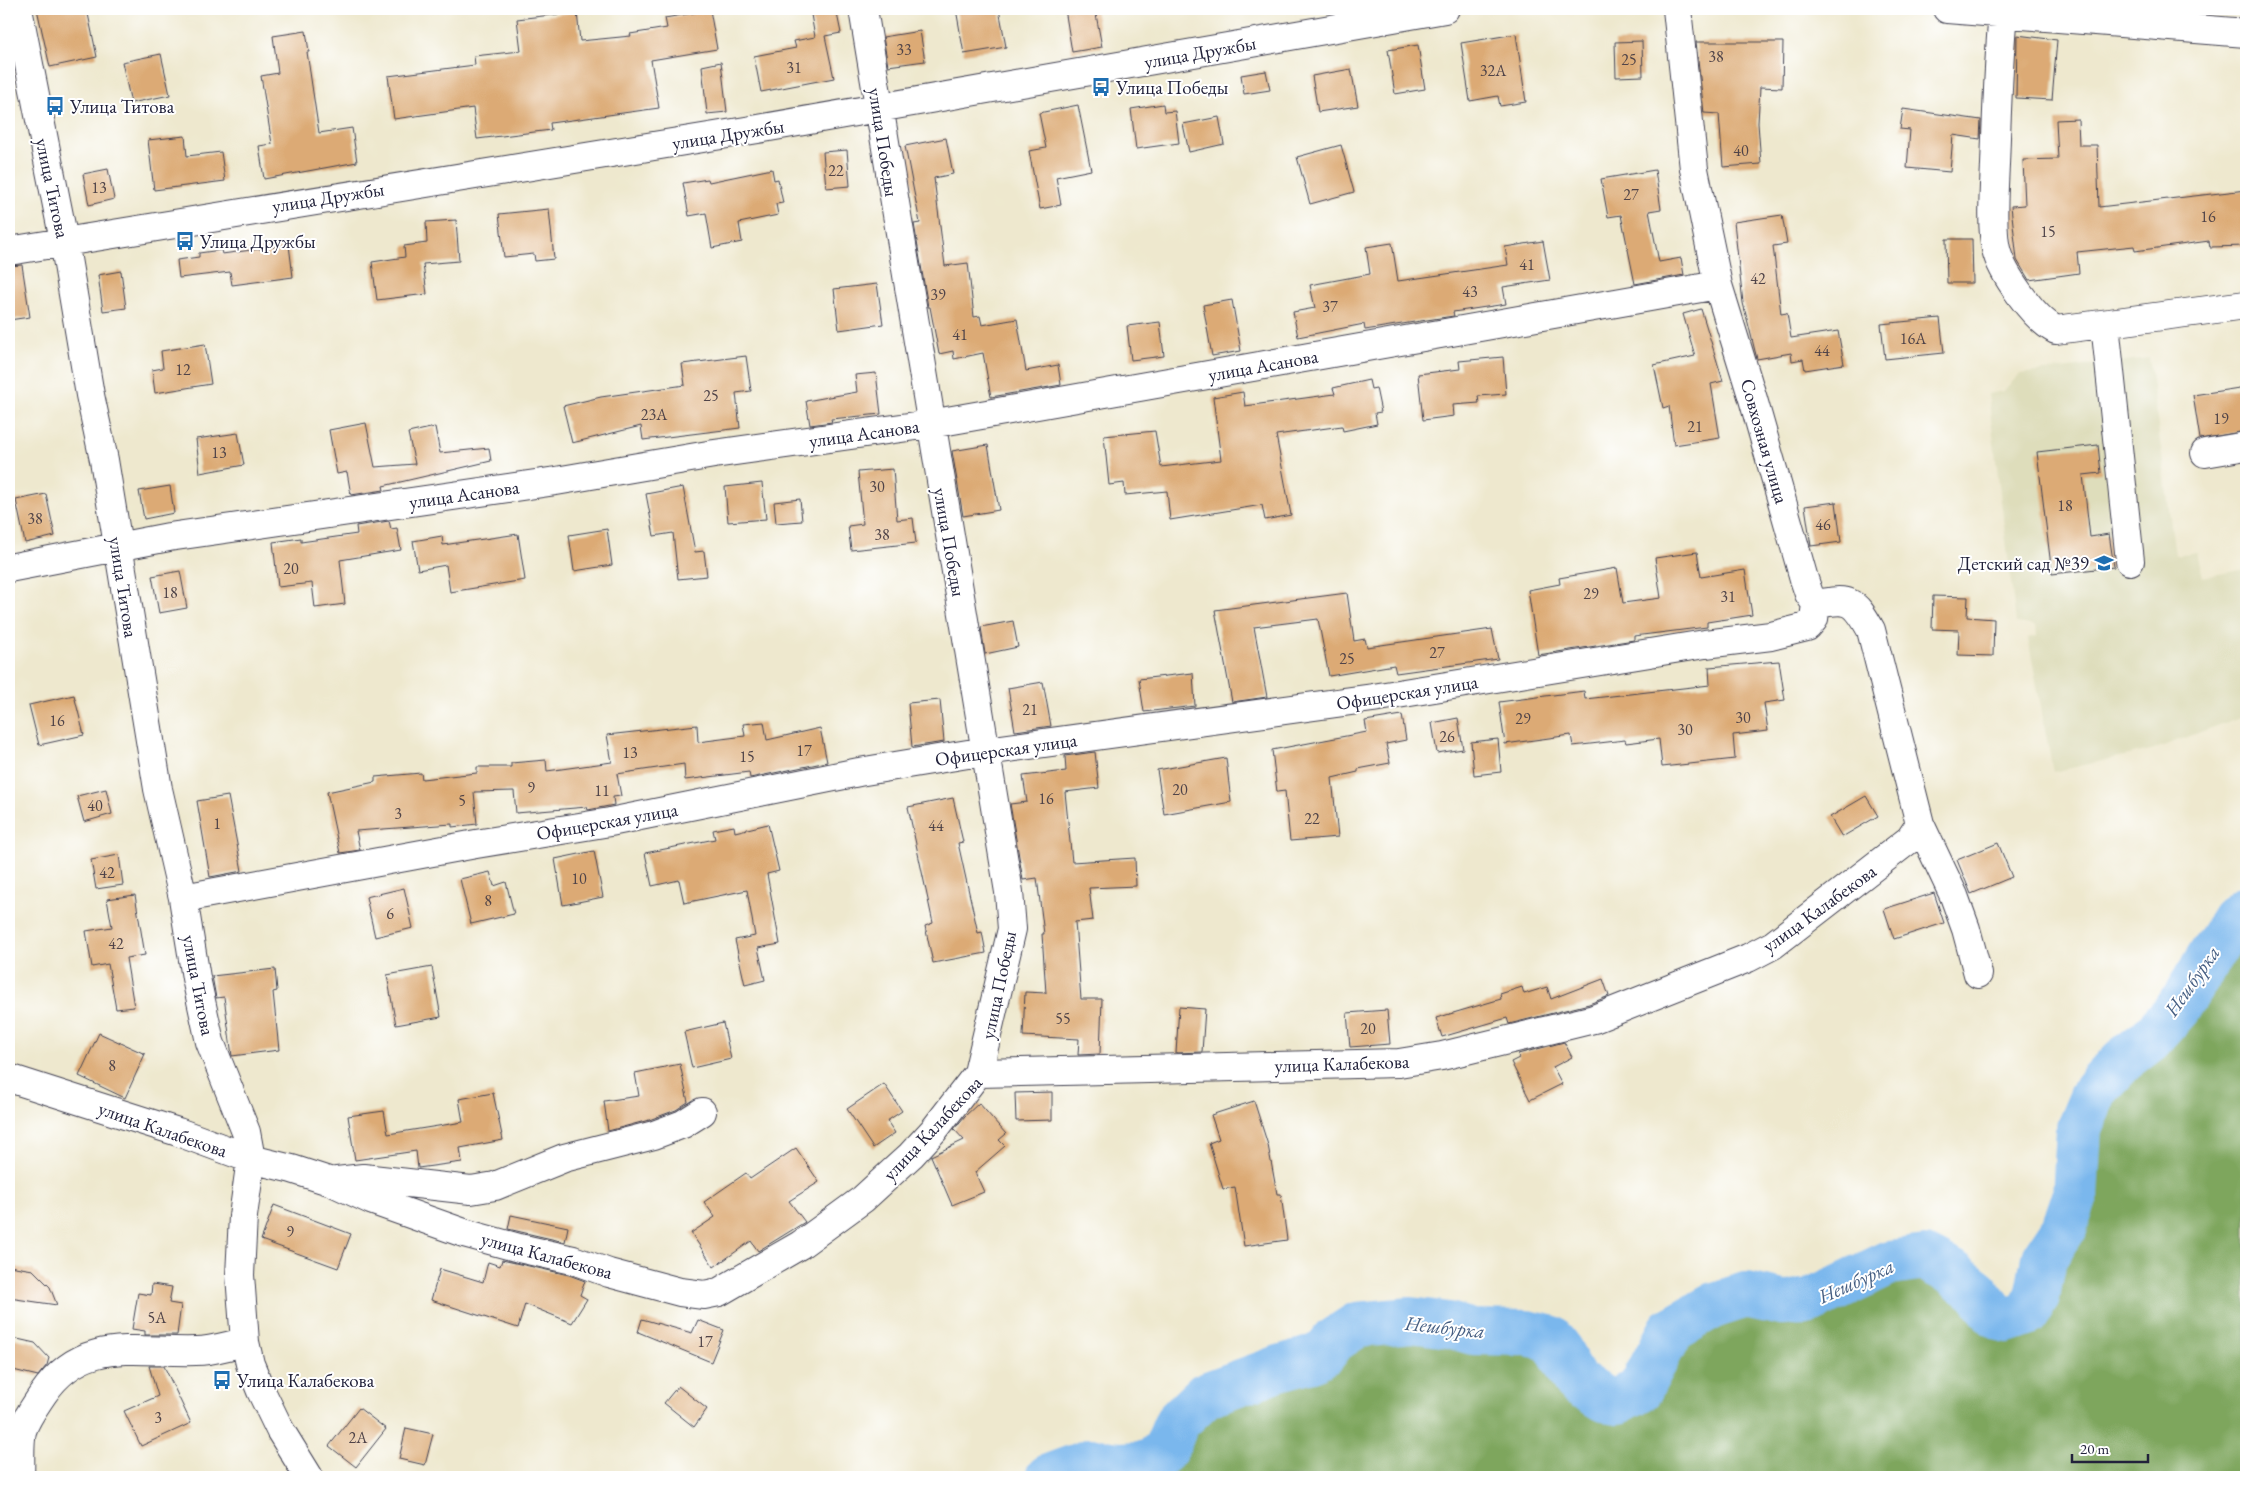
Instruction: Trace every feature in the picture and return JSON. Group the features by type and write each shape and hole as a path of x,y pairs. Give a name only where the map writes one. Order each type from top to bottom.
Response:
{"street":[{"name":"улица Титова","path":"18,9 64,241 118,546 158,789 183,898 210,1042 246,1132 251,1159 243,1216 240,1275 245,1342 250,1364 261,1392 284,1437 309,1477"},
{"name":"улица Победы","path":"863,9 930,424 1009,892 1012,929 978,1073"},
{"name":"улица Дружбы","path":"9,251 878,108 1445,9"},
{"name":"Совхозная улица","path":"1677,9 1694,169 1718,285 1756,408 1804,579 1809,594 1816,604"},
{"path":"1947,9 2246,33"},
{"path":"2003,13 1997,72 1994,198 1996,249 2012,282 2045,324 2056,330 2062,330 2246,305"},
{"name":"улица Асанова","path":"9,568 118,546 477,491 556,481 714,454 930,424 1718,285"},
{"path":"2105,324 2130,561"},
{"path":"2205,453 2246,446"},
{"path":"1816,604 1842,599 1849,602 1865,618 1871,630 1920,824 1954,896 1966,929 1978,974"},
{"name":"Офицерская улица","path":"183,898 476,844 610,822 859,772 986,751 1374,698 1705,644 1771,636 1807,627 1814,619 1816,604"},
{"name":"улица Калабекова","path":"9,1078 178,1132 251,1159 292,1168 332,1182 371,1200 464,1233 573,1260 609,1273 680,1292 704,1295 719,1292 800,1245 863,1199 911,1155 934,1130 978,1073 1400,1063 1442,1056 1594,1019 1748,958 1773,945 1910,839 1920,824"},
{"path":"332,1182 363,1178 471,1190 495,1186 564,1158 654,1135 683,1124 702,1112"},
{"path":"20,1477 22,1431 46,1389 72,1362 101,1352 158,1349 197,1351 245,1342"}],"shaded area":[{"name":"Детский сад №39","path":"2149,358 2175,555 2197,552 2203,577 2246,569 2246,715 2155,749 2053,772 2028,638 2037,636 2036,626 2016,623 1988,394 2003,391 2020,374"}],"green space":[{"path":"2246,908 2246,1477 1048,1477 1091,1461 1119,1465 1141,1464 1156,1458 1166,1447 1177,1422 1205,1395 1279,1368 1311,1359 1324,1353 1334,1340 1357,1325 1411,1320 1449,1325 1473,1332 1527,1333 1550,1338 1560,1351 1575,1381 1604,1399 1618,1401 1640,1389 1671,1330 1715,1305 1746,1295 1782,1303 1808,1302 1890,1263 1925,1258 1952,1272 1977,1291 1994,1313 2007,1321 2027,1314 2037,1296 2044,1258 2064,1228 2075,1196 2079,1128 2095,1090 2123,1060 2149,1040 2178,1008 2233,919"}],"building":[{"path":"37,9 87,9 97,57 50,67"},
{"path":"810,9 836,9 841,33 825,36 834,78 761,92 754,56 796,48 794,41 815,37"},
{"path":"956,9 999,9 1006,47 964,54"},
{"path":"1065,9 1095,9 1102,47 1072,52"},
{"path":"710,10 717,49 651,60 659,108 550,123 551,130 477,139 473,108 394,119 388,76 475,65 474,56 521,51 517,19 577,12 580,41 631,36 630,34 667,28 665,18"},
{"path":"306,31 309,52 307,52 319,133 352,128 357,162 264,179 259,146 272,144 261,76 278,73 273,36"},
{"path":"920,31 925,61 888,66 883,37"},
{"path":"1516,34 1526,102 1500,106 1498,96 1470,101 1461,43"},
{"path":"2017,35 2057,40 2052,100 2016,98"},
{"path":"1642,41 1643,76 1616,77 1615,42"},
{"path":"1696,42 1783,42 1782,88 1760,87 1758,123 1761,164 1723,167 1719,114 1704,113"},
{"path":"1418,45 1425,89 1395,94 1388,50"},
{"path":"161,54 170,95 131,103 122,62"},
{"path":"721,62 727,112 707,114 702,66"},
{"path":"1351,69 1358,106 1318,112 1312,76"},
{"path":"1266,71 1270,90 1244,94 1241,75"},
{"path":"1163,104 1164,112 1175,111 1179,143 1136,149 1131,109"},
{"path":"1078,105 1091,170 1056,177 1061,205 1040,209 1029,151 1046,148 1039,113"},
{"path":"1903,109 1981,120 1980,139 1953,135 1950,172 1907,168 1910,130 1900,129"},
{"path":"1219,117 1224,144 1189,152 1183,124"},
{"path":"2078,119 2079,145 2097,145 2099,207 2246,190 2246,246 2210,247 2209,241 2135,251 2134,246 2077,252 2079,273 2029,280 2017,260 2011,206 2025,205 2023,160 2058,159 2056,120"},
{"path":"185,136 187,156 221,152 225,181 154,190 148,140"},
{"path":"946,138 953,174 934,178 945,266 968,263 974,317 980,316 982,325 1017,319 1026,371 1058,365 1061,385 991,397 983,353 954,359 953,351 939,354 930,307 928,307 914,224 920,223 905,146"},
{"path":"1341,145 1354,192 1310,204 1297,157"},
{"path":"847,150 850,186 826,188 823,152"},
{"path":"108,169 114,199 89,205 83,174"},
{"path":"772,169 774,180 778,179 783,203 776,204 778,215 739,223 742,242 712,248 706,213 689,216 683,183 708,179 709,182"},
{"path":"1655,170 1661,209 1649,211 1659,262 1681,258 1684,275 1635,284 1621,215 1608,217 1601,179"},
{"path":"549,209 554,259 535,261 534,254 504,257 499,214"},
{"path":"1782,215 1787,244 1773,246 1781,314 1787,313 1791,338 1838,331 1844,364 1805,370 1803,359 1792,361 1791,353 1757,359 1743,303 1734,222"},
{"path":"456,220 459,261 423,264 427,294 377,300 372,262 405,257 404,246 427,243 426,222"},
{"path":"1946,239 1972,239 1973,283 1947,283"},
{"path":"1543,241 1550,280 1503,287 1506,304 1453,312 1454,316 1365,330 1364,324 1298,337 1293,312 1315,308 1310,285 1370,274 1366,247 1392,243 1398,281 1508,265 1505,247"},
{"path":"289,245 293,277 232,285 230,272 179,278 177,260 199,257 199,253 221,250 222,254"},
{"path":"22,265 30,317 9,320 9,266"},
{"path":"121,271 126,308 103,311 98,275"},
{"path":"877,284 883,324 839,330 834,289"},
{"path":"1232,300 1241,351 1212,356 1203,305"},
{"path":"1701,309 1723,381 1711,384 1720,438 1674,445 1669,406 1663,408 1654,365 1695,356 1683,314"},
{"path":"1940,318 1944,353 1885,359 1881,324"},
{"path":"1160,322 1164,356 1131,360 1127,326"},
{"path":"205,344 211,384 155,393 152,370 163,368 161,351"},
{"path":"746,356 751,391 736,393 740,428 643,440 641,426 572,443 563,406 601,397 685,385 682,364"},
{"path":"1503,357 1506,394 1478,396 1479,403 1453,405 1454,416 1423,420 1418,374 1460,369 1459,361"},
{"path":"876,373 881,414 831,419 832,422 810,425 806,401 857,392 855,375"},
{"path":"1369,380 1371,389 1376,388 1381,412 1375,413 1377,424 1343,431 1342,426 1276,435 1291,515 1265,520 1262,505 1170,520 1167,491 1125,495 1124,483 1109,485 1104,436 1155,431 1161,467 1221,460 1213,397 1243,392 1245,406 1335,394 1333,388"},
{"path":"2246,387 2246,431 2200,439 2193,395"},
{"path":"366,423 375,467 415,464 408,433 435,427 440,453 489,448 491,461 383,486 384,490 351,495 347,472 337,474 329,430"},
{"path":"238,433 244,465 200,473 196,439"},
{"path":"988,445 999,510 963,516 952,451"},
{"path":"2098,445 2101,473 2083,475 2090,537 2109,534 2114,567 2052,574 2037,452"},
{"path":"893,469 897,520 913,518 916,543 851,550 848,526 863,524 858,472"},
{"path":"762,483 766,519 728,522 725,487"},
{"path":"170,486 174,513 144,519 139,491"},
{"path":"683,487 695,552 704,551 707,576 678,579 673,533 654,536 646,494"},
{"path":"46,494 55,536 25,543 16,500"},
{"path":"800,499 802,521 776,523 774,502"},
{"path":"1836,502 1841,542 1811,546 1805,506"},
{"path":"389,521 391,529 397,528 401,550 340,560 345,604 315,608 312,583 278,587 273,542 301,538 301,542 357,534 356,526"},
{"path":"607,529 612,565 574,571 569,535"},
{"path":"518,534 525,580 450,592 446,565 418,570 413,541 442,536 443,545"},
{"path":"1697,552 1701,577 1745,570 1752,615 1707,622 1707,627 1634,636 1634,640 1538,655 1528,590 1560,584 1559,578 1617,568 1623,603 1661,598 1655,558"},
{"path":"180,571 187,608 159,613 152,576"},
{"path":"1347,593 1354,641 1365,639 1367,647 1492,629 1498,659 1396,673 1394,665 1329,676 1318,619 1254,627 1267,697 1232,702 1215,610"},
{"path":"1933,596 1968,597 1967,617 1994,619 1993,656 1958,655 1959,630 1932,629"},
{"path":"1013,621 1018,647 985,654 981,627"},
{"path":"1779,661 1785,700 1764,703 1768,731 1733,735 1735,759 1662,767 1659,739 1626,743 1625,740 1573,746 1571,735 1505,744 1499,702 1584,691 1585,699 1710,685 1709,667"},
{"path":"1193,673 1195,706 1144,712 1139,679"},
{"path":"1043,682 1051,726 1015,731 1008,688"},
{"path":"74,695 84,735 39,745 29,705"},
{"path":"940,700 944,742 912,747 908,703"},
{"path":"1402,715 1406,740 1386,744 1390,763 1358,769 1358,772 1332,778 1338,837 1290,841 1285,791 1277,792 1272,750 1367,732 1365,721"},
{"path":"1458,718 1463,749 1437,753 1432,723"},
{"path":"764,722 767,740 820,728 827,762 750,778 749,772 685,780 684,764 617,774 621,796 613,797 614,805 588,810 587,807 516,813 514,791 474,792 477,824 452,827 452,824 356,831 360,850 340,853 327,792 375,782 375,777 421,773 422,779 477,773 477,767 511,767 511,763 546,760 547,771 612,762 607,735 697,725 698,742 745,736 743,724"},
{"path":"1498,739 1501,772 1474,775 1471,742"},
{"path":"1095,752 1099,788 1065,792 1072,862 1135,858 1136,886 1089,888 1093,920 1075,922 1081,999 1102,999 1100,1054 1078,1055 1079,1039 1023,1036 1025,992 1046,993 1042,934 1044,934 1037,878 1023,880 1010,804 1027,802 1023,776 1066,771 1065,756"},
{"path":"1226,758 1231,802 1164,814 1157,770"},
{"path":"106,789 112,814 84,822 77,796"},
{"path":"228,796 242,871 210,877 197,801"},
{"path":"1866,796 1878,816 1842,837 1830,817"},
{"path":"953,798 963,842 958,843 978,933 982,932 986,953 933,963 925,926 933,923 908,807"},
{"path":"768,824 779,871 767,874 780,944 758,948 765,980 745,985 735,940 755,936 747,890 684,903 679,880 652,886 645,853 715,839 713,830 734,826 735,832"},
{"path":"1998,843 2012,877 1971,894 1957,860"},
{"path":"594,851 603,897 563,905 555,859"},
{"path":"119,855 123,885 96,889 91,860"},
{"path":"490,872 494,886 506,882 514,914 471,924 460,879"},
{"path":"404,888 413,928 375,937 366,897"},
{"path":"1934,893 1944,923 1894,939 1884,909"},
{"path":"135,895 145,955 126,958 134,1007 116,1009 108,964 92,967 86,931 112,927 107,899"},
{"path":"432,967 441,1017 396,1025 387,975"},
{"path":"275,969 277,991 273,992 279,1050 232,1056 224,997 216,998 212,976"},
{"path":"1603,979 1609,996 1589,1004 1509,1024 1507,1018 1442,1037 1436,1018 1501,999 1500,994 1522,987 1524,994 1547,987 1551,999"},
{"path":"1179,1007 1205,1009 1202,1052 1176,1053"},
{"path":"1387,1010 1390,1044 1350,1047 1347,1013"},
{"path":"723,1023 731,1059 692,1068 684,1032"},
{"path":"99,1033 145,1054 125,1098 79,1076"},
{"path":"1564,1042 1572,1057 1553,1067 1562,1084 1530,1100 1511,1062 1519,1058 1518,1054"},
{"path":"680,1064 688,1102 676,1110 649,1120 608,1131 604,1101 639,1096 635,1073"},
{"path":"884,1084 902,1111 887,1121 895,1133 873,1148 847,1109"},
{"path":"1052,1092 1052,1120 1016,1121 1015,1093"},
{"path":"493,1093 503,1140 460,1148 462,1162 418,1168 416,1151 355,1160 348,1116 384,1111 388,1134 463,1122 459,1099"},
{"path":"1254,1101 1268,1145 1277,1194 1281,1194 1287,1240 1244,1246 1235,1187 1223,1189 1209,1143 1219,1139 1211,1115"},
{"path":"979,1103 1006,1134 999,1140 1005,1146 975,1172 984,1192 952,1205 931,1156 964,1140 954,1129"},
{"path":"796,1148 819,1182 789,1201 805,1222 758,1251 751,1241 714,1267 691,1233 715,1217 704,1202 746,1173 750,1179"},
{"path":"274,1205 351,1234 338,1268 261,1240"},
{"path":"511,1215 568,1227 565,1242 508,1229"},
{"path":"502,1260 569,1275 585,1281 580,1295 587,1299 572,1323 525,1304 518,1328 431,1300 440,1269 483,1282 488,1262 500,1266"},
{"path":"9,1266 33,1270 50,1287 57,1305 9,1298"},
{"path":"152,1284 172,1287 169,1303 181,1305 177,1335 145,1335 145,1331 132,1329 138,1293 151,1295"},
{"path":"642,1319 692,1333 698,1320 724,1330 711,1362 638,1332"},
{"path":"13,1338 35,1343 49,1358 47,1365 38,1376 9,1369"},
{"path":"149,1366 164,1366 191,1423 141,1446 124,1411 158,1396"},
{"path":"678,1386 707,1409 694,1427 664,1403"},
{"path":"359,1408 386,1429 356,1467 329,1446"},
{"path":"406,1428 433,1434 425,1465 399,1459"}],"waterway":[{"name":"Нешбурка","path":"1048,1477 1091,1461 1119,1465 1141,1464 1156,1458 1166,1448 1177,1422 1205,1395 1279,1368 1311,1359 1324,1353 1334,1340 1357,1325 1411,1320 1449,1325 1473,1332 1527,1333 1550,1338 1560,1351 1575,1381 1604,1399 1618,1401 1640,1389 1671,1330 1715,1305 1746,1295 1782,1303 1808,1302 1890,1263 1925,1258 1952,1272 1977,1291 1994,1313 2007,1321 2027,1314 2037,1296 2044,1258 2064,1228 2075,1196 2079,1128 2095,1090 2123,1060 2149,1040 2178,1008 2233,919 2246,908"}],"place":[{"name":"Улица Победы","path":"1101,87"},
{"name":"Улица Титова","path":"55,106"},
{"name":"Улица Дружбы","path":"185,241"},
{"name":"Детский сад №39","path":"2104,563"},
{"name":"Улица Калабекова","path":"222,1380"}]}
